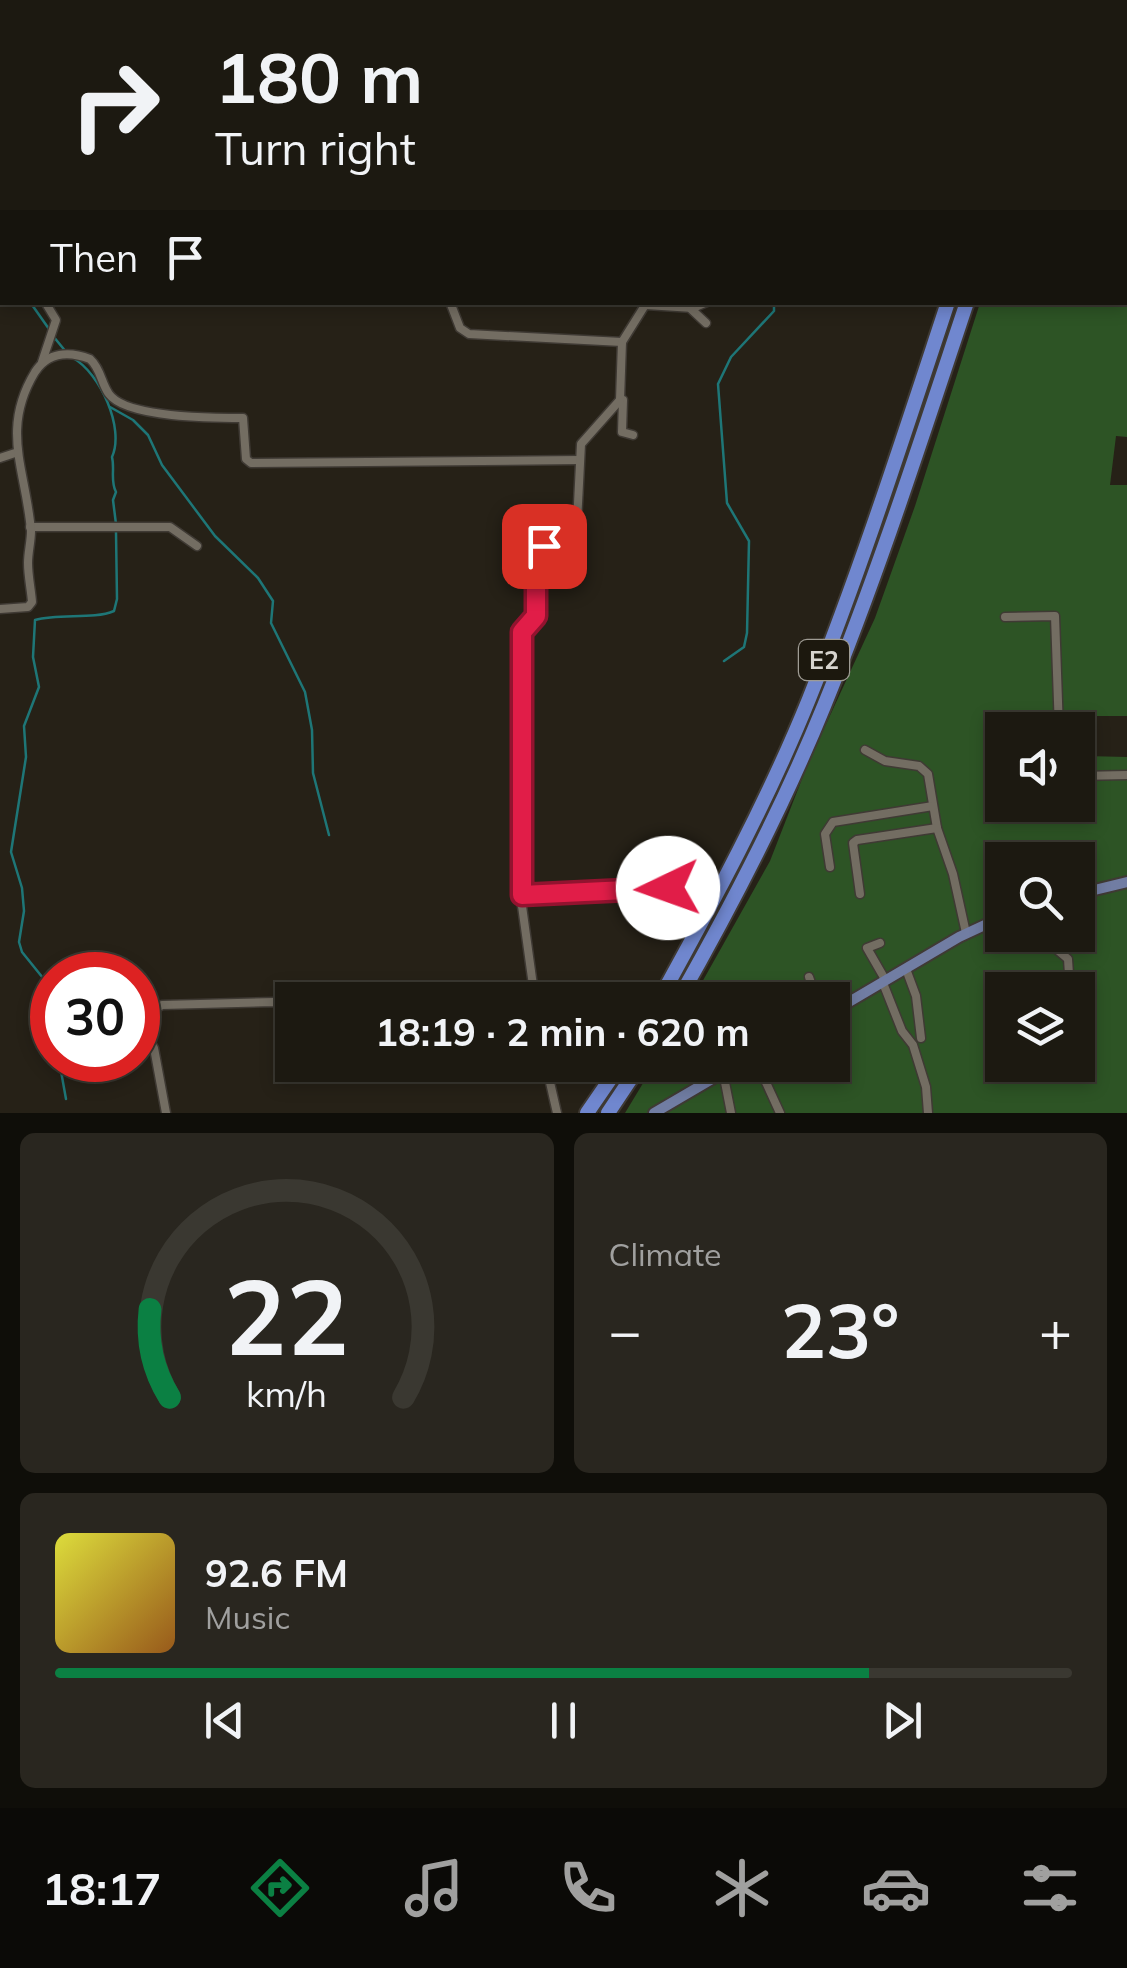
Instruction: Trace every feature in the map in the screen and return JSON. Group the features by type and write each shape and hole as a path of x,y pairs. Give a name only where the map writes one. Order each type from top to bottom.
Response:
{"highway":[{"name":"E2","path":"669,982 726,875 808,702 852,587 947,305"},
{"name":"E2","path":"688,982 742,882 824,707 966,305"},
{"path":"588,1113 609,1082"},
{"path":"608,1113 629,1082"}],"main road":[{"path":"1095,890 1127,882"},
{"path":"850,1002 985,925"},
{"path":"654,1113 705,1082"}],"street":[{"path":"0,609 30,606 30,527 16,453 15,418 20,398 42,362 54,327 54,314 47,305"},
{"path":"451,305 460,328 469,334 622,342"},
{"path":"533,982 522,895 522,632 536,616 539,549 576,544 579,460 584,438 620,400 622,342 645,305"},
{"path":"657,305 698,305"},
{"path":"689,308 706,323"},
{"path":"42,362 68,353 96,364 110,395 131,407 201,417 243,418 246,459 251,462 579,460"},
{"path":"620,400 622,432 633,435"},
{"path":"0,458 16,453"},
{"path":"30,527 172,527 197,546"},
{"path":"1005,617 1055,616 1058,712"},
{"path":"865,750 886,761 924,768 928,774 937,828 954,874 966,933"},
{"path":"1095,776 1127,775"},
{"path":"830,868 825,834 833,822 933,806"},
{"path":"860,894 852,848 857,840 937,828"},
{"path":"522,895 668,888 678,892"},
{"path":"880,943 867,948 902,1030 913,1045 926,1086 928,1113"},
{"path":"906,968 916,996 921,1038"},
{"path":"809,977 811,982"},
{"path":"166,1113 154,1048 140,1025 142,1017 162,1005 275,1002"},
{"path":"550,1082 557,1113"},
{"path":"724,1082 731,1113"},
{"path":"766,1082 780,1113"}],"green space":[{"path":"979,305 1127,305 1127,437 1116,436 1110,485 1127,485 1127,716 1095,716 1095,712 985,712 985,822 1095,822 1095,756 1127,757 1127,1113 625,1113 644,1082 850,1082 850,982 702,982 770,861 809,761 875,618"}],"waterway":[{"path":"32,305 49,329"},
{"path":"724,661 744,647 747,633 749,541 727,503 718,384 731,357 774,311 774,305"},
{"path":"53,336 67,353"},
{"path":"73,358 101,388 112,417 116,524"},
{"path":"110,407 133,420 148,435 162,465 215,536 258,578 273,601 271,623 305,692 312,730 313,773 329,835"},
{"path":"30,962 19,942 24,911 22,888 11,852 26,757 24,726 39,687 33,657 35,620 114,611 116,532"},
{"path":"63,1082 66,1099"}],"route":[{"path":"544,546 536,556 536,616 522,632 522,895 668,888"}]}
